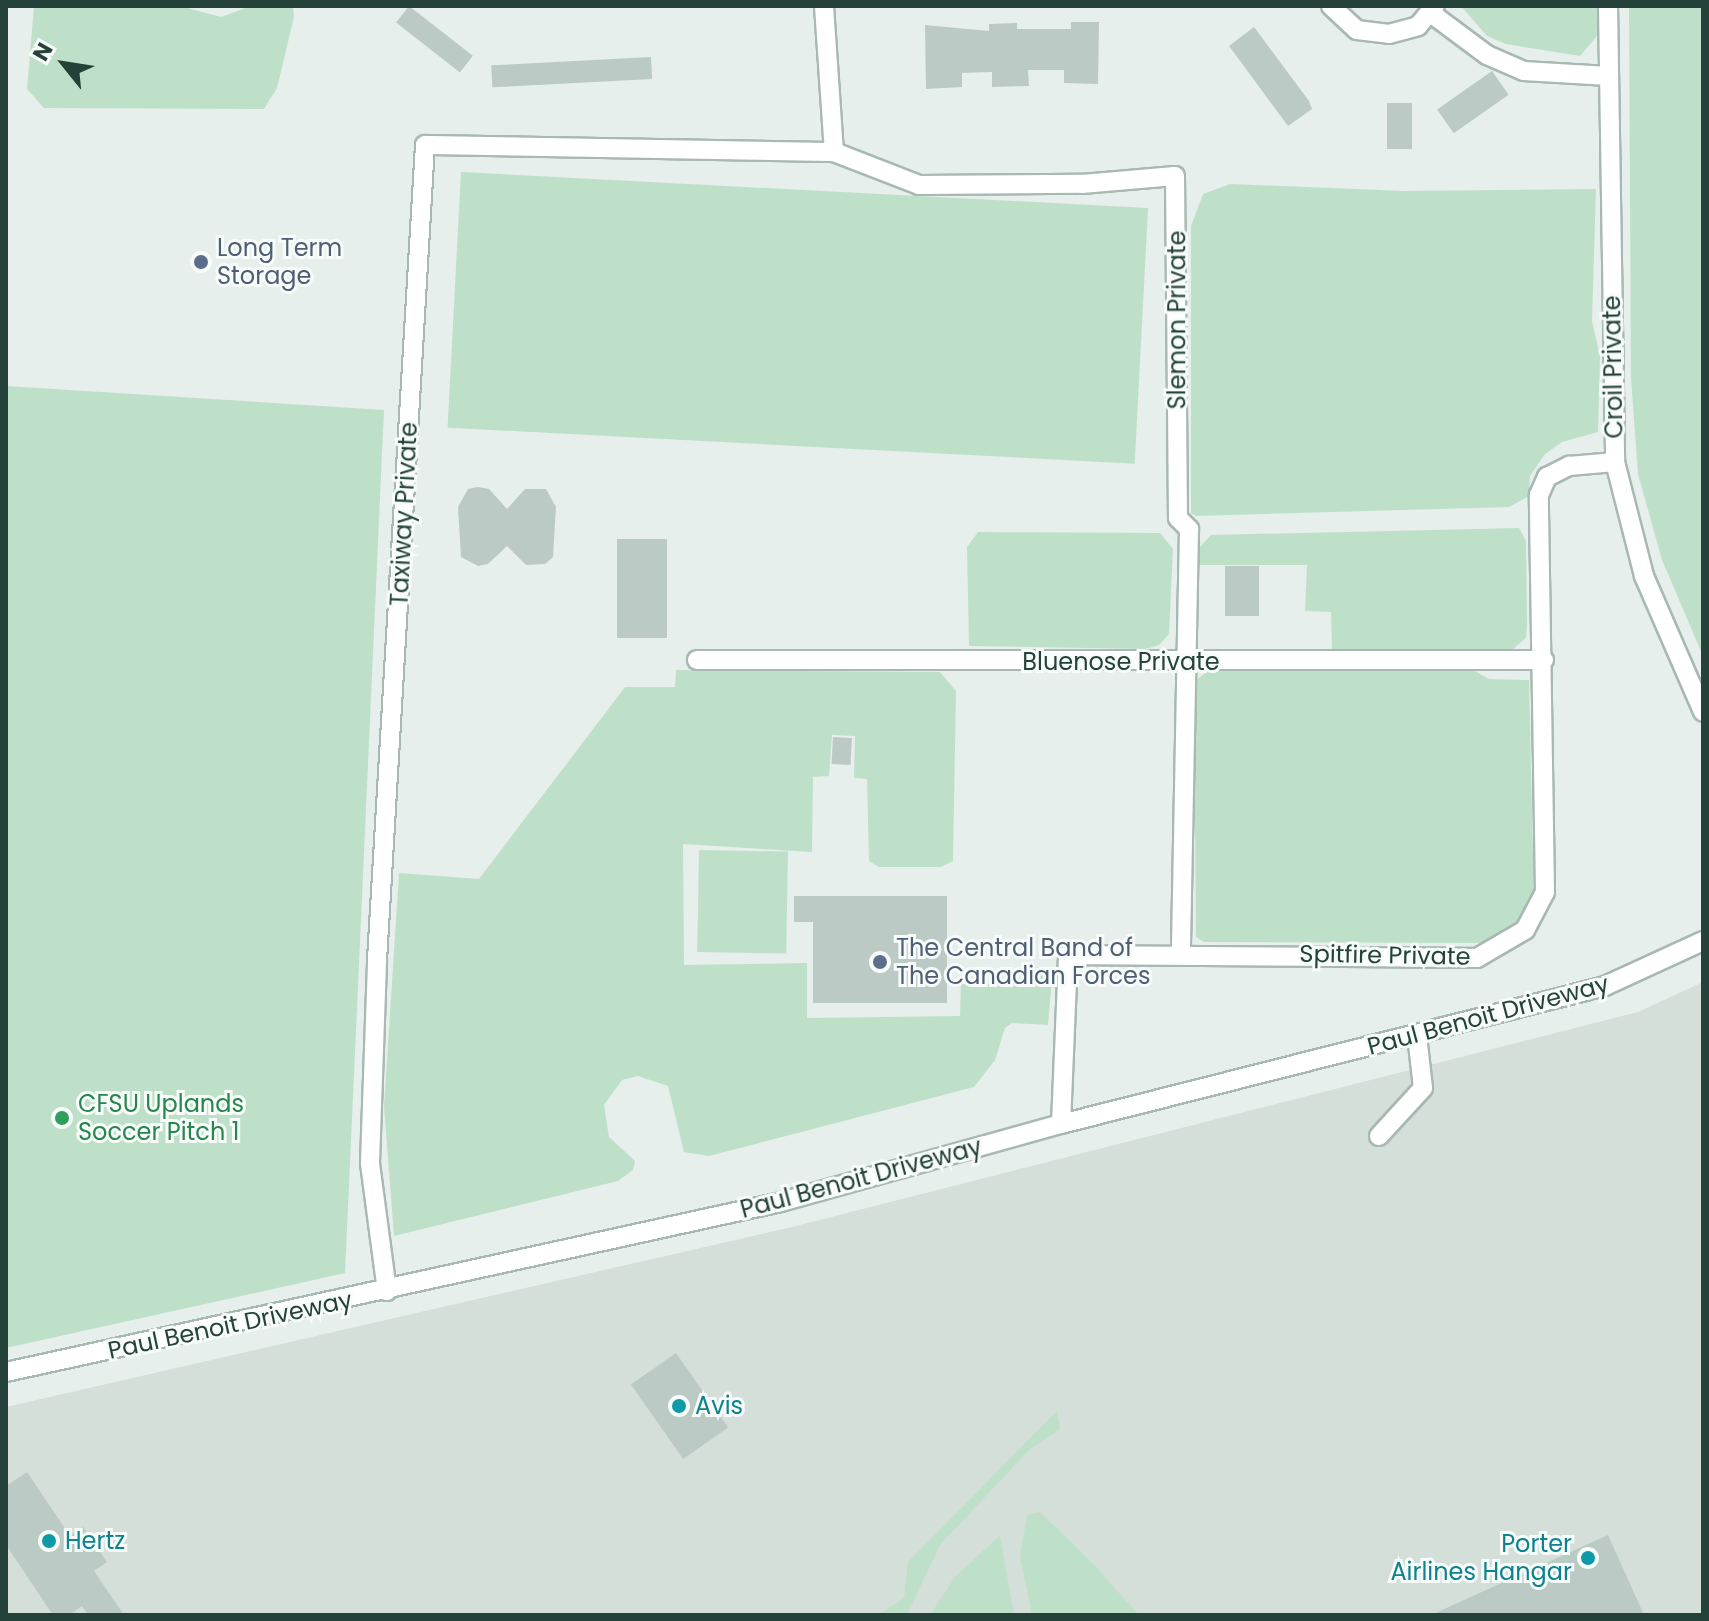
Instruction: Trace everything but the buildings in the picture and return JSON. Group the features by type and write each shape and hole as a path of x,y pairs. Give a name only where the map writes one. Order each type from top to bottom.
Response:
{"street":[{"path":"824,6 834,152"},
{"path":"1331,6 1344,22 1371,34 1406,30 1434,10 1487,55 1524,71 1608,76"},
{"name":"Croil Private","path":"1608,6 1615,462 1644,576 1703,712"},
{"name":"Taxiway Private","path":"387,1291 370,1163 401,659 425,145 834,152"},
{"name":"Slemon Private","path":"834,152 919,185 1082,184 1175,176 1178,518 1189,529 1181,952"},
{"name":"Spitfire Private","path":"1061,1124 1068,955 1181,952 1477,958 1525,930 1545,892 1544,660 1539,495 1547,477 1569,466 1615,462"},
{"name":"Bluenose Private","path":"697,660 1544,660"},
{"name":"Paul Benoit Driveway","path":"6,1372 387,1291 781,1202 1061,1124 1605,986 1703,941"},
{"path":"1379,1136 1423,1088 1417,1035"}],"shaded area":[{"path":"1703,982 1703,1615 6,1615 6,1407 792,1227 1638,1012"}],"green space":[{"path":"34,6 180,6 221,17 251,6 293,6 294,17 277,88 264,109 44,108 27,89"},
{"path":"1461,6 1597,6 1597,36 1580,56 1506,44 1487,36"},
{"path":"1629,6 1703,6 1703,656 1662,560 1638,474 1631,378"},
{"path":"461,172 1148,208 1135,464 448,428"},
{"path":"1230,184 1404,191 1596,189 1592,321 1600,356 1598,432 1562,442 1545,454 1530,476 1529,496 1509,507 1196,516 1191,513 1191,226 1203,194"},
{"path":"6,386 384,410 345,1273 6,1348"},
{"path":"1519,528 1526,541 1527,625 1526,638 1512,650 1332,650 1331,612 1305,611 1307,565 1197,565 1197,550 1211,535"},
{"path":"978,532 1160,533 1173,549 1169,634 1159,645 1146,649 969,646 967,547"},
{"path":"676,670 940,672 956,691 953,861 941,867 879,867 869,861 867,779 854,778 855,736 832,735 829,776 813,777 812,852 683,844 684,965 807,963 807,1018 960,1016 961,984 1035,983 1036,967 1043,968 1052,979 1048,1025 1012,1023 1005,1028 995,1060 974,1087 709,1156 684,1152 668,1086 638,1076 622,1080 604,1105 609,1137 635,1161 633,1170 618,1181 394,1236 384,1107 399,873 479,879 625,687 675,687"},
{"path":"1209,670 1475,671 1489,679 1529,680 1534,895 1519,926 1497,942 1481,943 1204,942 1196,937 1194,693 1195,681"},
{"path":"699,850 788,852 786,954 697,952"},
{"path":"1057,1411 1060,1429 1029,1450 940,1545 907,1615 879,1615 904,1598 908,1562"},
{"path":"1040,1512 1139,1615 1032,1615 1020,1556 1027,1515"},
{"path":"1000,1535 1014,1615 930,1615 955,1577"}],"place":[{"name":"Long Term Storage","path":"201,262"},
{"name":"The Central Band of The Canadian Forces","path":"880,962"},
{"name":"CFSU Uplands Soccer Pitch 1","path":"62,1118"},
{"name":"Avis","path":"679,1406"},
{"name":"Hertz","path":"49,1541"},
{"name":"Porter Airlines Hangar","path":"1588,1558"}]}
